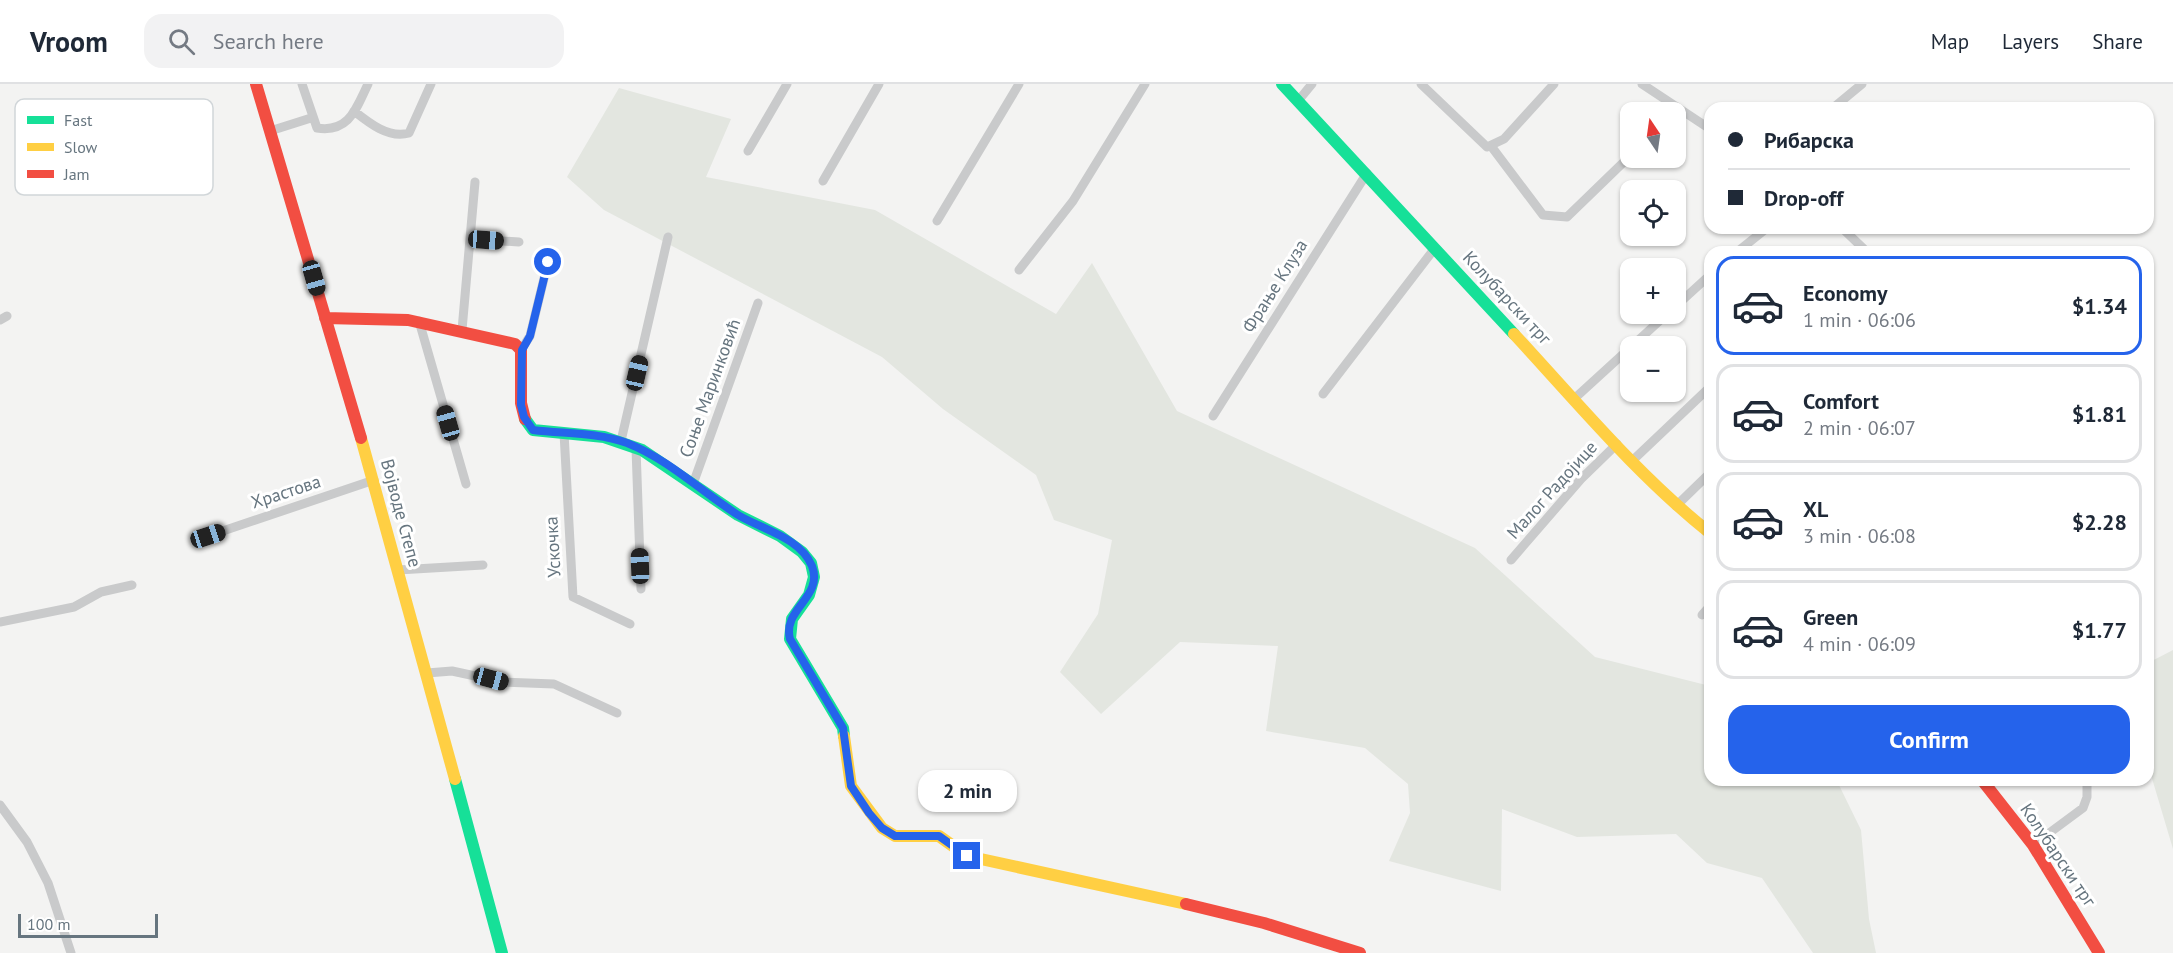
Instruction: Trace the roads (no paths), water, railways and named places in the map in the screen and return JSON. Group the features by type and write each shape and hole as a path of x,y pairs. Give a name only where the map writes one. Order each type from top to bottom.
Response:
{"street":[{"name":"Војводе Степе","path":"256,84 374,480 502,953"},
{"path":"302,84 312,120 317,128 338,129 354,111 368,84"},
{"path":"354,111 372,125 393,134 409,133 431,84"},
{"path":"748,151 787,84"},
{"path":"823,181 879,84"},
{"path":"937,221 1020,84"},
{"path":"1019,270 1074,201 1145,84"},
{"name":"Колубарски трг","path":"1282,84 1632,461 1676,506 1704,528"},
{"path":"1298,101 1312,84"},
{"path":"1421,84 1483,145 1491,146 1504,139 1554,84"},
{"path":"1642,84 1665,102"},
{"path":"1840,102 1862,84"},
{"path":"1686,116 1704,126"},
{"path":"270,131 312,120"},
{"path":"1491,146 1543,215 1567,217 1620,166"},
{"name":"Фрање Клуза","path":"1213,416 1367,173"},
{"path":"462,330 475,182"},
{"path":"1744,246 1760,234"},
{"path":"1847,234 1858,246"},
{"path":"621,441 668,237"},
{"path":"470,239 519,242"},
{"path":"1323,394 1435,248"},
{"path":"548,262 530,336 522,350 521,405 528,425 533,430 599,435 636,448 728,507 779,535 796,547 811,563 815,582 813,590 789,622 787,630 790,639 843,728 851,786 869,813 889,833 895,836 939,836 967,856 1246,918 1308,934 1360,953"},
{"path":"1686,297 1704,280"},
{"name":"Соње Маринковић","path":"693,484 758,303"},
{"path":"325,318 418,321 511,343 522,350"},
{"path":"418,321 466,484"},
{"path":"1575,398 1655,324"},
{"path":"1632,461 1704,393"},
{"name":"Ускочка","path":"564,433 573,597 630,624"},
{"name":"Малог Радојице","path":"1511,560 1581,479 1617,444"},
{"path":"636,448 641,589"},
{"path":"1676,506 1704,479"},
{"name":"Храстова","path":"208,536 374,480"},
{"path":"398,570 483,565"},
{"path":"0,622 74,607 101,592 132,585"},
{"path":"1701,615 1704,612"},
{"path":"427,673 452,671 503,682 554,684 617,713"},
{"name":"Колубарски трг","path":"1987,786 2033,845 2099,953"},
{"path":"2033,845 2083,808 2087,797 2087,786"},
{"path":"0,805 27,842 48,883 70,953"}]}
